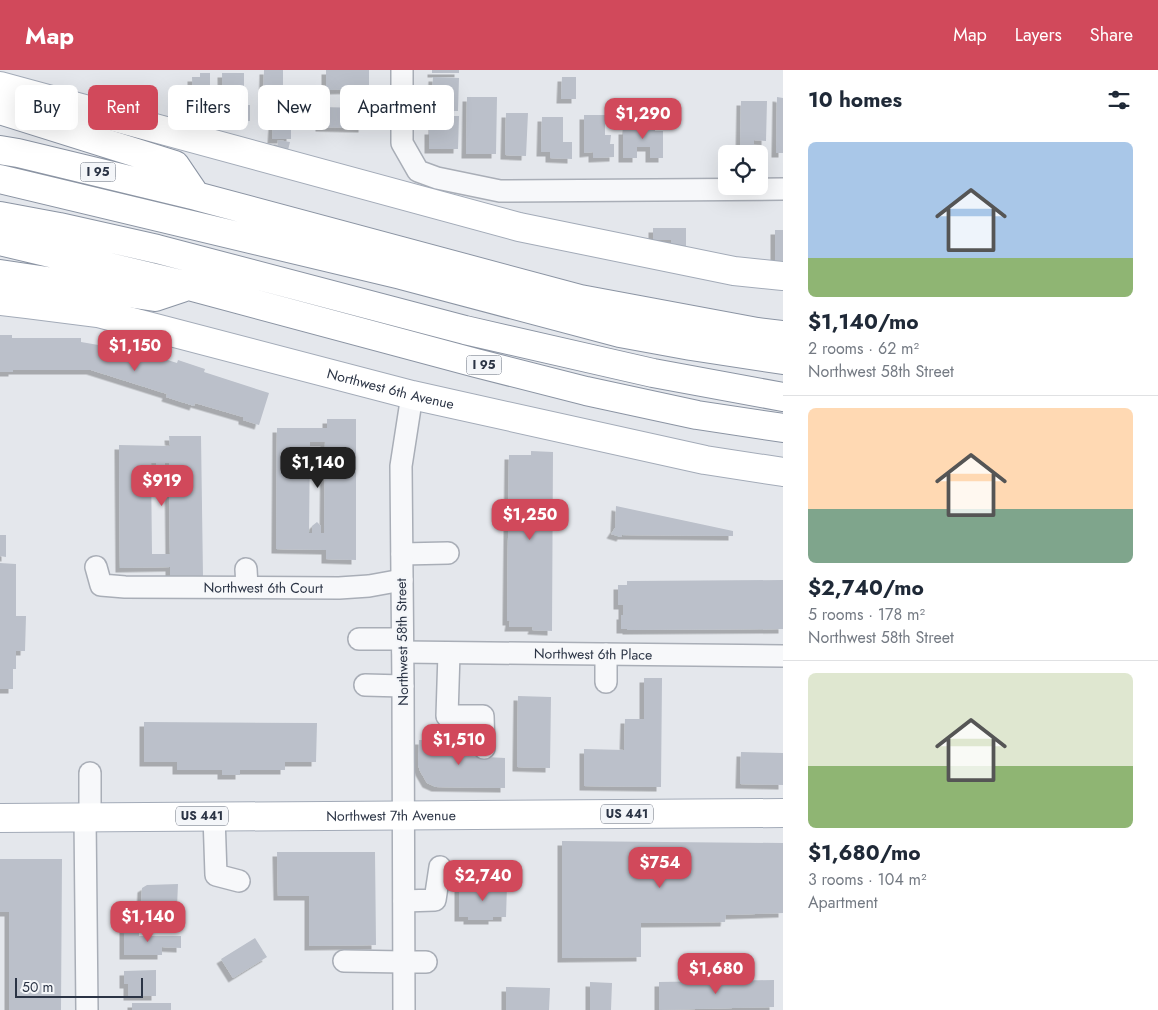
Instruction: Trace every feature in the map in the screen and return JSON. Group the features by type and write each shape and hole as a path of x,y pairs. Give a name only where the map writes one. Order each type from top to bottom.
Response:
{"main road":[{"path":"0,86 518,227 734,271 783,276"},
{"path":"0,110 175,165 196,196"},
{"name":"I 95","path":"0,150 196,196 580,299 757,332 783,335"},
{"path":"0,179 401,275 620,333 783,360"},
{"path":"0,216 59,227 157,250 466,330 653,373 783,397"},
{"name":"I 95","path":"0,241 189,286 586,391 696,415 783,428"},
{"path":"0,274 155,297 189,286"},
{"path":"0,301 98,313"},
{"name":"Northwest 6th Avenue","path":"98,313 412,396 705,460 783,472"},
{"name":"Northwest 7th Avenue","path":"0,818 783,813"}],"street":[{"path":"402,70 402,143 418,171 437,178 500,191 783,189"},
{"name":"Northwest 6th Avenue","path":"0,315 98,313"},
{"name":"Northwest 58th Street","path":"404,1010 401,466 412,396"},
{"path":"402,554 448,553"},
{"name":"Northwest 6th Court","path":"96,567 101,585 125,586 246,578 340,588 369,586 402,580"},
{"name":"Northwest 6th Place","path":"359,639 449,653 783,656"},
{"path":"449,653 447,716 482,716 484,748"},
{"path":"606,654 606,682"},
{"path":"365,686 403,686"},
{"path":"87,1010 90,773"},
{"path":"214,816 216,875 239,881"},
{"path":"404,901 435,900 440,867"},
{"path":"344,961 426,962"}],"building":[{"path":"264,70 283,70 283,85 264,85"},
{"path":"326,70 369,70 369,85 340,85 340,90 330,90 330,85 326,85"},
{"path":"432,70 459,70 459,73 432,73"},
{"path":"200,73 210,73 210,85 192,85 192,77 200,77"},
{"path":"222,73 244,73 244,85 222,85"},
{"path":"433,77 459,78 458,111 454,111 454,85 433,85"},
{"path":"562,77 576,77 576,99 561,99"},
{"path":"467,97 497,97 496,154 466,154"},
{"path":"777,97 783,98 783,153 776,153"},
{"path":"741,101 767,101 766,141 754,140 754,145 740,145"},
{"path":"248,105 250,105 250,121 248,121"},
{"path":"330,107 340,107 340,127 330,127"},
{"path":"506,113 528,113 526,156 505,155"},
{"path":"584,115 605,115 605,135 611,135 610,144 614,144 614,157 593,158 593,152 584,153"},
{"path":"454,116 459,116 458,149 429,149 429,130 454,130"},
{"path":"542,117 563,117 563,142 572,142 572,159 550,158 550,152 541,152"},
{"path":"628,122 655,122 655,131 663,131 663,158 650,158 650,147 637,147 637,158 623,158 623,130 627,130"},
{"path":"273,130 291,130 291,139 272,139"},
{"path":"278,140 290,142 288,150 277,149"},
{"path":"653,228 686,228 686,247 671,247 671,240 653,240"},
{"path":"775,230 783,230 783,263 775,263"},
{"path":"0,335 12,335 12,338 81,338 81,342 110,347 111,342 177,363 178,360 205,369 204,372 269,393 259,425 243,420 243,417 195,403 194,406 166,397 167,394 91,370 13,370 13,372 0,372"},
{"path":"327,419 356,419 356,560 326,559 326,550 276,549 277,428 327,428","holes":["310,442 325,442 324,533 321,533 321,526 317,522 312,526 312,533 309,533"]},
{"path":"169,436 201,436 203,577 170,577 170,567 120,568 119,445 170,446","holes":["151,463 156,463 156,470 160,473 165,470 165,463 169,463 170,554 152,554"]},
{"path":"531,451 553,452 552,631 532,630 533,627 509,627 510,621 507,621 509,455 531,455"},
{"path":"616,506 733,531 733,536 622,535 621,537 611,534 615,528"},
{"path":"0,535 6,535 6,557 0,556"},
{"path":"0,563 16,564 16,616 26,616 25,651 16,651 16,669 13,669 13,689 0,689"},
{"path":"783,580 783,629 621,629 623,605 618,605 618,585 627,585 627,581"},
{"path":"644,678 662,678 661,787 584,786 584,749 624,750 625,719 644,719"},
{"path":"518,696 551,697 550,768 517,767"},
{"path":"144,722 317,723 316,762 285,762 285,770 240,770 240,775 222,775 222,770 177,770 177,762 144,762"},
{"path":"419,740 470,741 468,756 505,758 505,788 436,787 427,783 418,765"},
{"path":"741,752 783,753 783,785 740,784"},
{"path":"562,841 783,843 783,913 726,915 725,922 641,923 641,957 562,958"},
{"path":"277,852 375,852 376,945 309,946 309,896 278,896"},
{"path":"0,859 62,859 61,1010 9,1010 9,912 0,912"},
{"path":"178,884 177,907 141,906 142,888 147,885"},
{"path":"459,884 507,885 506,917 493,917 493,920 468,920 468,917 459,917"},
{"path":"124,928 139,929 139,936 181,936 181,948 162,947 162,955 124,955"},
{"path":"255,938 267,957 233,978 221,959"},
{"path":"156,970 156,996 128,996 128,984 124,984 124,971"},
{"path":"774,980 774,1007 659,1010 659,982"},
{"path":"590,982 612,983 611,1010 590,1010"},
{"path":"506,987 550,988 549,1010 506,1010"},
{"path":"132,1003 171,1003 171,1010 132,1010"}]}
